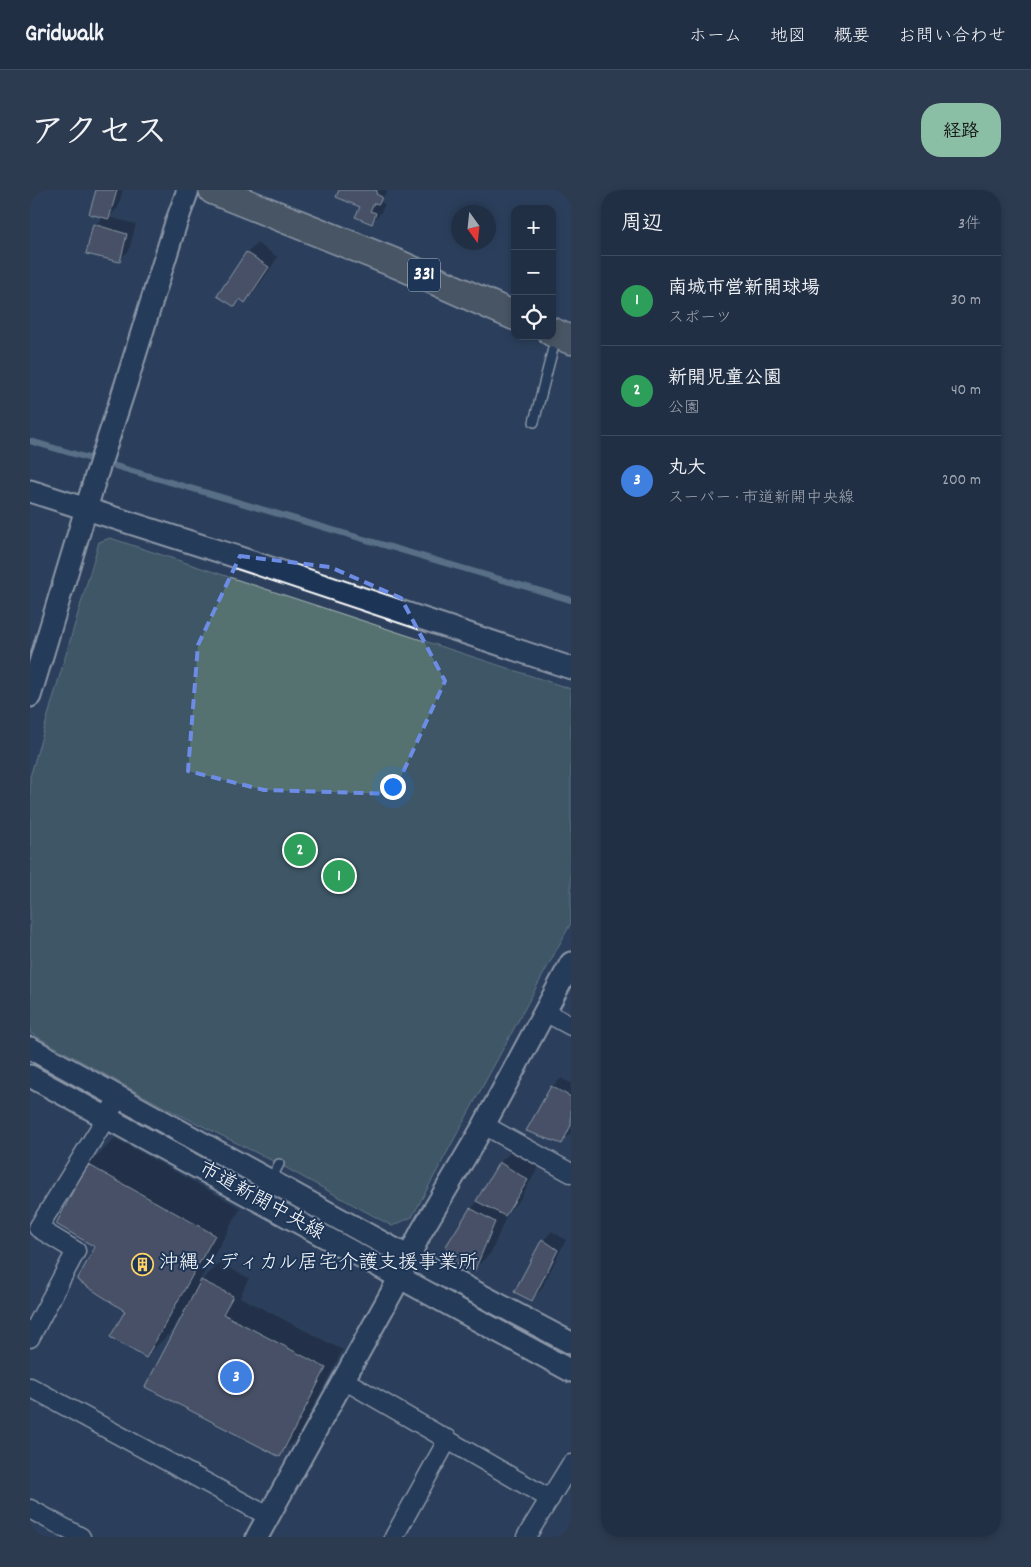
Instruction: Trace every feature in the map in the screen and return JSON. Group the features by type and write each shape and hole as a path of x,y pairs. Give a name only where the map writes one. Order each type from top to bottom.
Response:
{"highway":[{"name":"331","path":"213,190 391,261 511,314"}],"street":[{"path":"30,696 85,509 126,384 174,226 188,190"},
{"path":"30,491 234,556 571,668"},
{"path":"257,1537 410,1258 421,1232 484,1125 571,963"},
{"path":"545,1012 571,1026"},
{"name":"市道新開中央線","path":"30,1048 196,1140 268,1186 399,1278 571,1371"},
{"name":"市道新開中央線","path":"30,1076 185,1161 268,1186 563,1339"},
{"path":"30,1338 76,1250 38,1228 119,1097"},
{"path":"484,1125 571,1172"},
{"path":"185,1161 196,1140"},
{"path":"480,1321 490,1300"},
{"path":"544,1357 563,1339"},
{"path":"344,1380 550,1499"},
{"path":"30,1386 268,1516"},
{"path":"394,1537 448,1439"},
{"path":"526,1537 571,1464"},
{"path":"30,1509 81,1537"}],"lane":[{"path":"534,422 560,335"}],"highlighted area":[{"path":"240,556 330,567 401,598 445,681 393,794 264,790 188,771 198,645"}],"green space":[{"path":"110,538 571,689 571,923 412,1217 392,1226 279,1164 164,1107 30,1033 30,777 99,542"}],"building":[{"path":"96,190 117,190 109,219 89,214"},
{"path":"339,190 377,190 376,194 382,197 379,204 374,203 370,211 376,213 372,224 355,217 360,207 336,197"},
{"path":"93,224 127,234 120,262 86,254"},
{"path":"246,252 269,267 245,303 240,299 235,307 217,296"},
{"path":"551,1086 571,1097 571,1125 562,1144 526,1131"},
{"path":"499,1162 528,1180 505,1216 476,1201"},
{"name":"沖縄メディカル居宅介護支援事業所","path":"87,1164 215,1235 146,1358 110,1337 125,1311 77,1280 95,1247 56,1224"},
{"path":"470,1208 495,1222 474,1272 449,1259 446,1246"},
{"path":"542,1239 558,1250 532,1301 514,1292"},
{"path":"201,1280 233,1296 223,1314 326,1368 280,1457 145,1387"}],"waterway":[{"path":"30,441 571,600"}],"place":[{"name":"新開児童公園","path":"300,850"},
{"name":"南城市営新開球場","path":"339,876"},
{"name":"沖縄メディカル居宅介護支援事業所","path":"143,1264"},
{"name":"丸大","path":"236,1377"}]}
